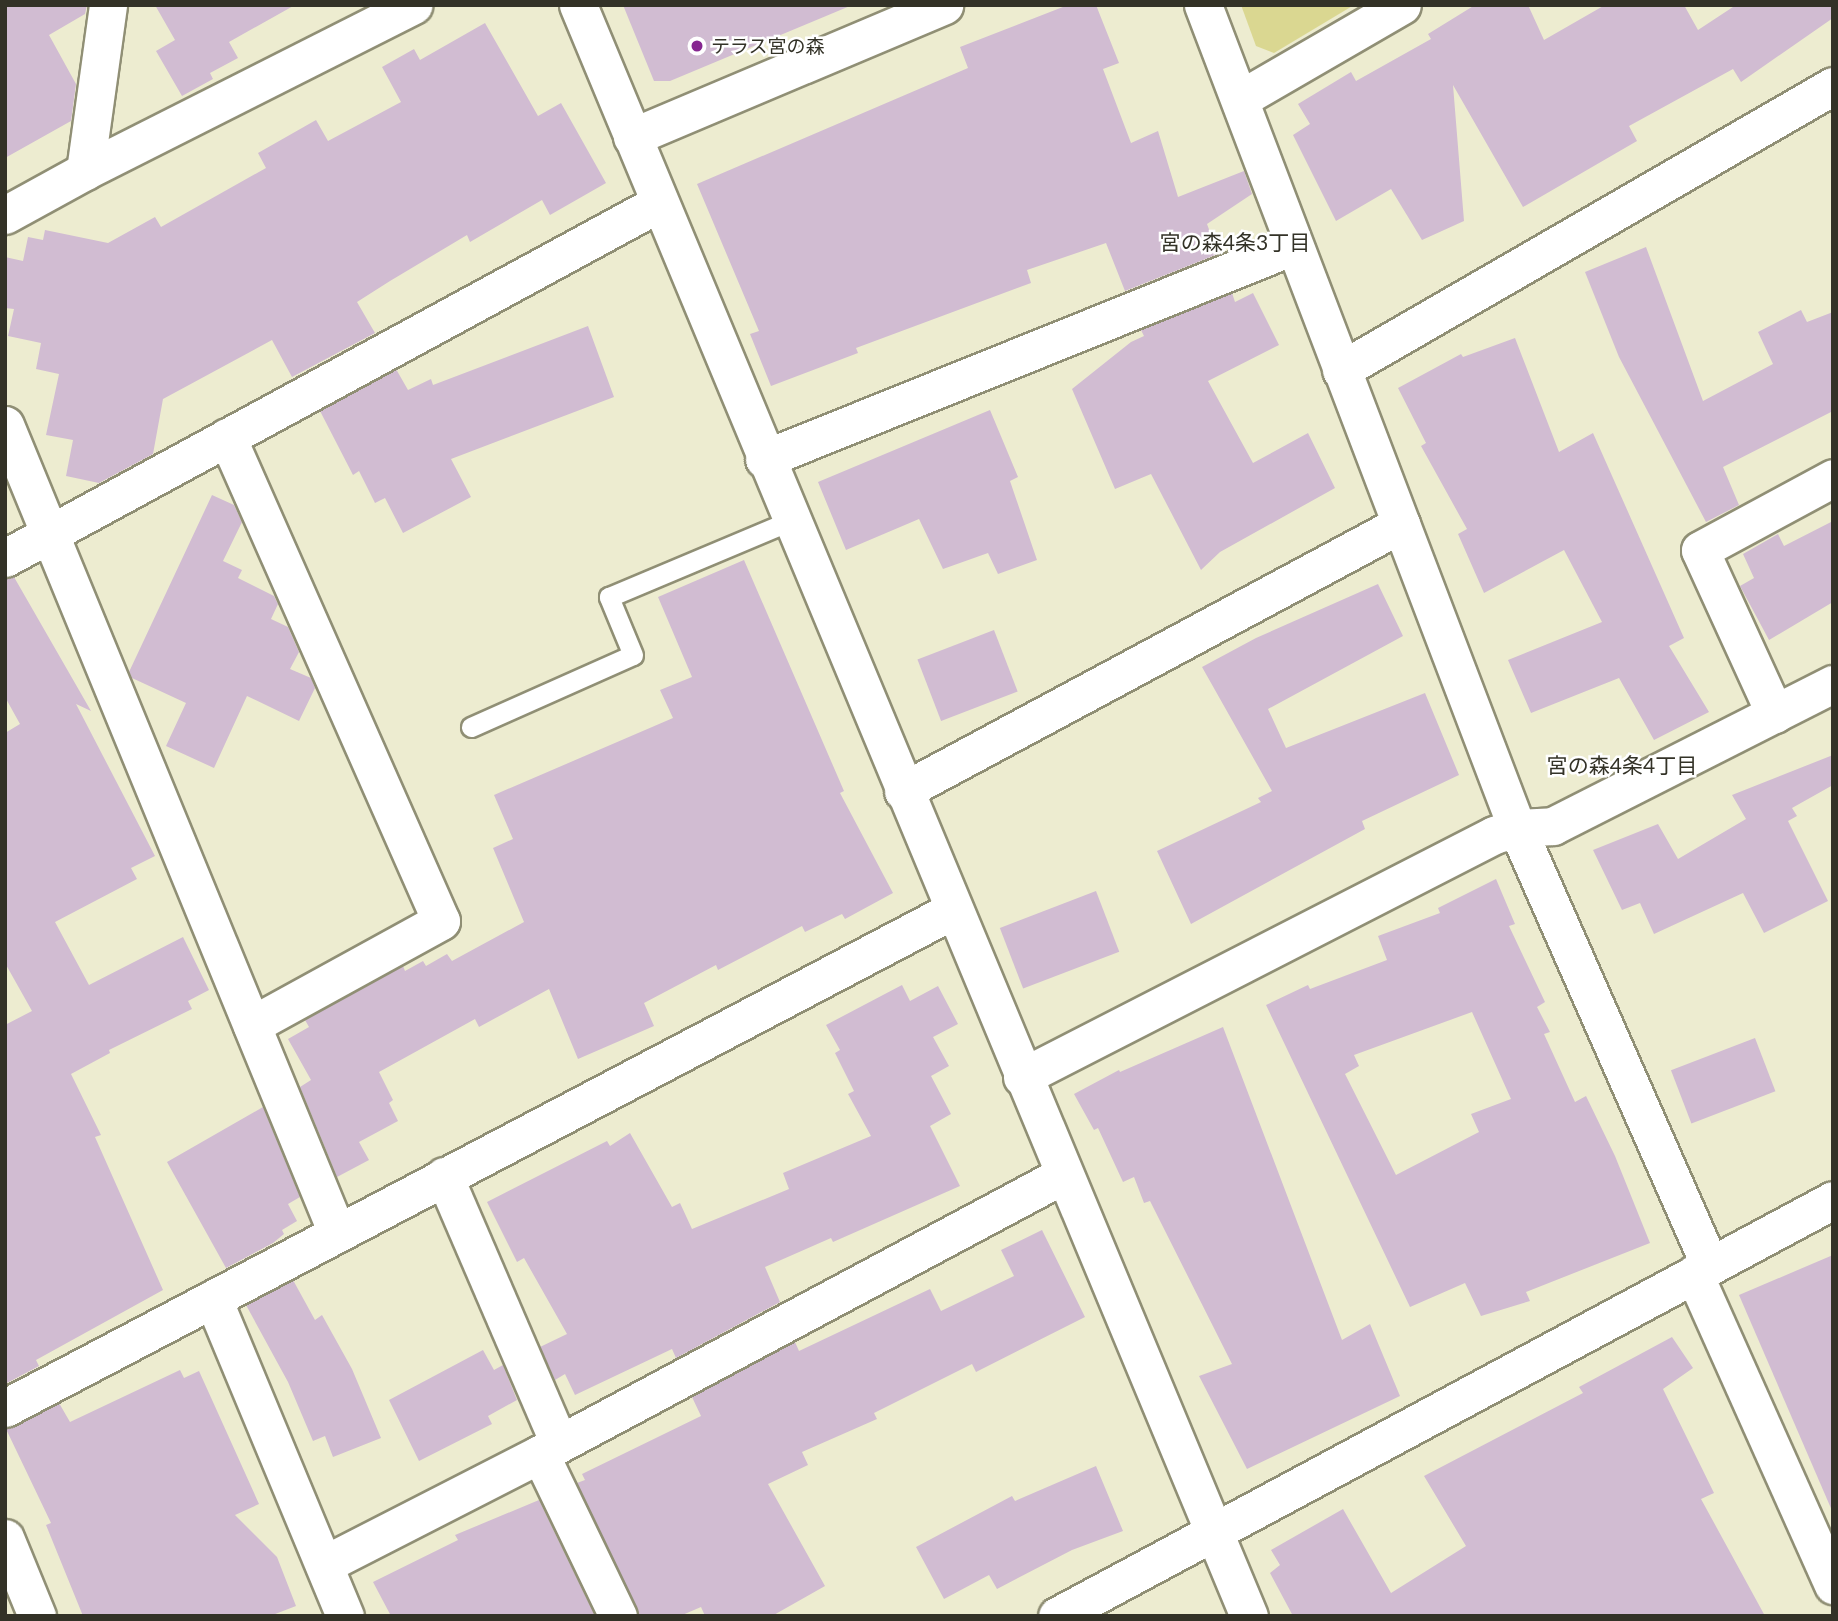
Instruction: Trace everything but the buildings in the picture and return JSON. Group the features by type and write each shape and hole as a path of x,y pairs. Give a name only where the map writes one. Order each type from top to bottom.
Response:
{"street":[{"path":"85,171 108,5"},
{"path":"5,215 85,171 413,5"},
{"path":"578,5 902,791 1249,1616"},
{"path":"632,137 944,5"},
{"path":"1203,5 1517,828 1833,1584"},
{"path":"1240,99 1402,5"},
{"path":"1341,370 1833,86"},
{"path":"5,558 659,203"},
{"path":"765,459 1293,246"},
{"path":"5,425 337,1233"},
{"path":"227,437 441,921 252,1025"},
{"path":"1775,714 1700,550 1833,478"},
{"path":"902,791 1401,524"},
{"path":"1022,1077 1494,835 1517,828 1553,826 1833,684"},
{"path":"5,1408 953,910"},
{"path":"325,1564 549,1449 1063,1175"},
{"path":"444,1176 549,1449 618,1616"},
{"path":"1057,1616 1833,1200"},
{"path":"214,1299 345,1616"},
{"path":"5,1538 37,1616"}],"lane":[{"path":"471,727 634,655 609,597 790,521"}],"shaded area":[{"path":"1241,5 1354,5 1274,53 1256,46"}],"place":[{"name":"テラス宮の森","path":"697,46"}],"district":[{"name":"宮の森4条3丁目","path":"1235,242"},
{"name":"宮の森4条4丁目","path":"1622,765"}]}
